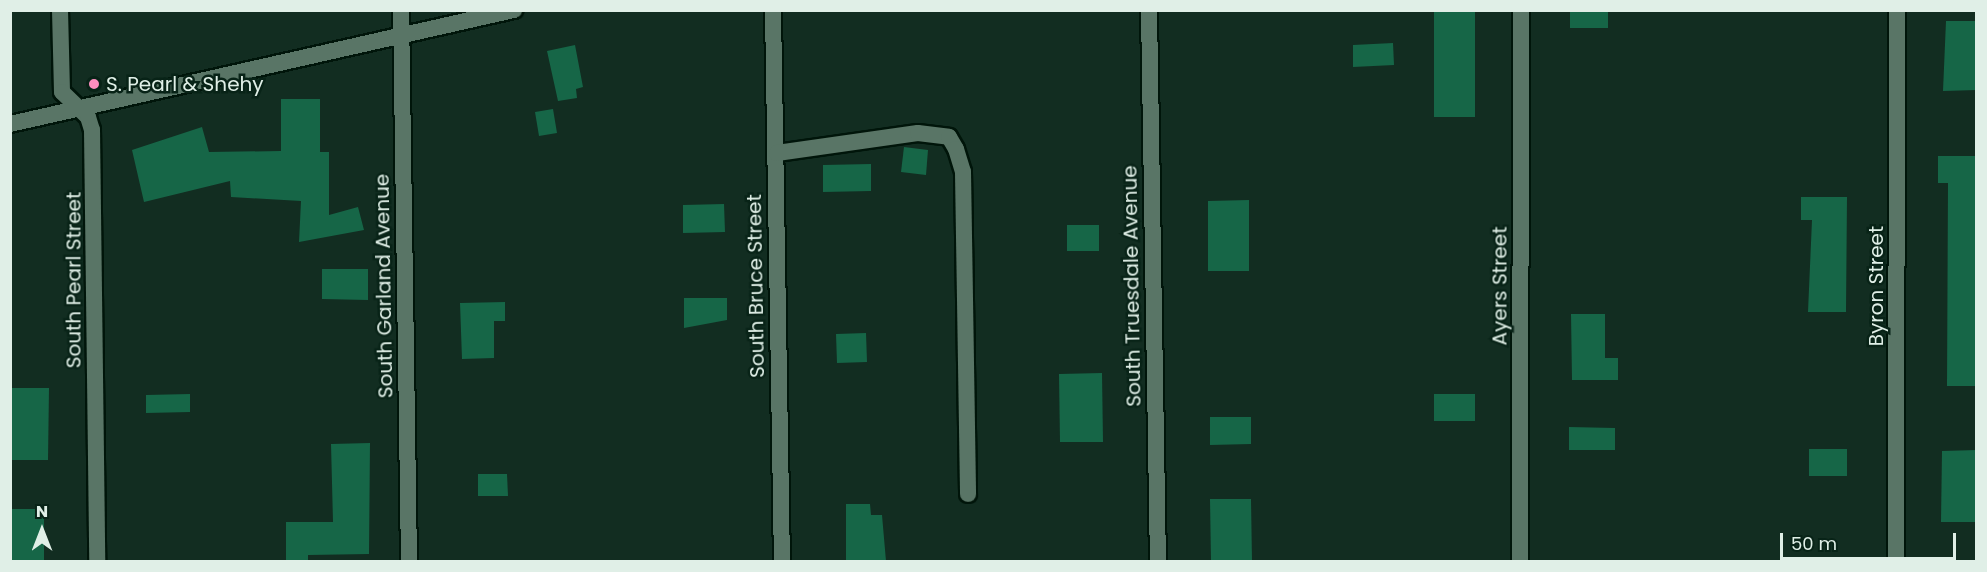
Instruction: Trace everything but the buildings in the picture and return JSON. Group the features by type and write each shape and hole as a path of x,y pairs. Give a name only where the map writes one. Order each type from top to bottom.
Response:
{"street":[{"name":"South Pearl Street","path":"60,10 62,92 79,108 91,126 94,161 97,561"},
{"name":"South Garland Avenue","path":"401,10 409,561"},
{"path":"10,124 401,32 514,10"},
{"name":"South Bruce Street","path":"773,10 782,561"},
{"name":"South Truesdale Avenue","path":"1149,10 1158,561"},
{"name":"Ayers Street","path":"1521,10 1521,561"},
{"name":"Byron Street","path":"1896,561 1897,10"},
{"path":"777,153 918,133 949,136 956,149 963,172 968,494"}],"place":[{"name":"S. Pearl & Shehy","path":"94,84"}]}
